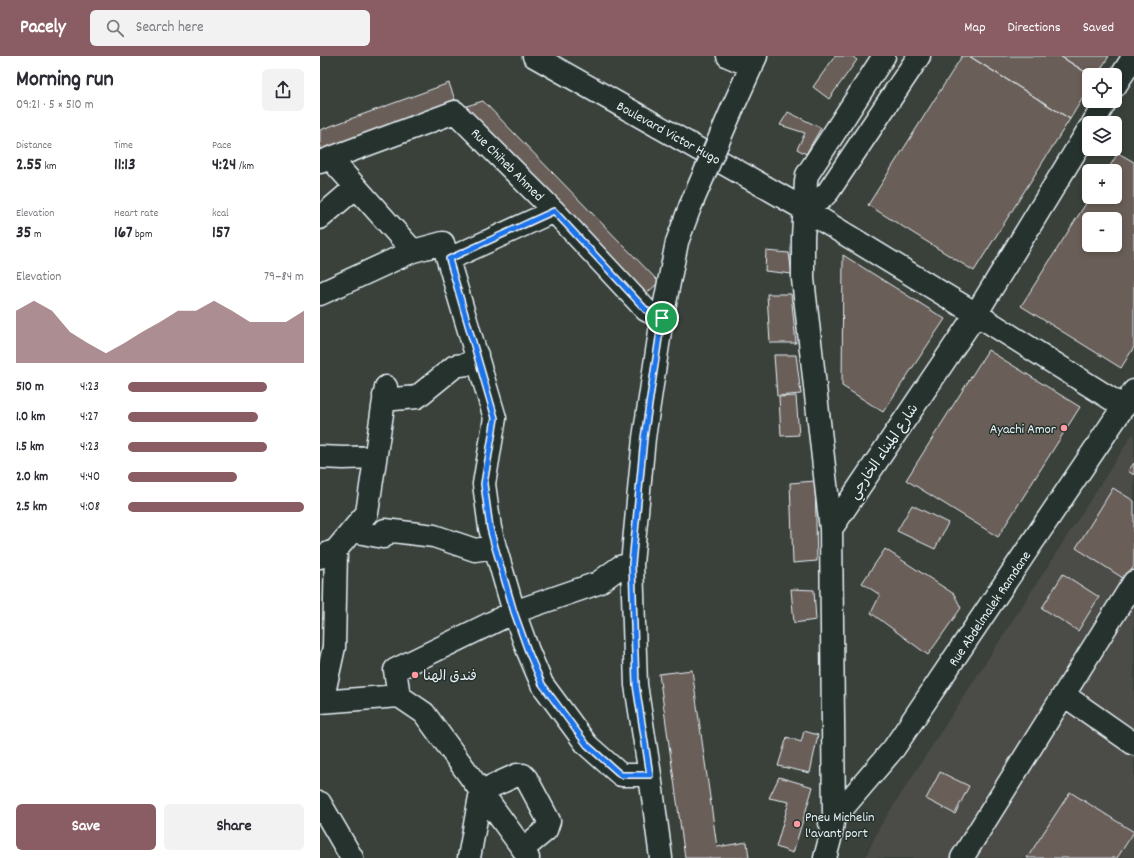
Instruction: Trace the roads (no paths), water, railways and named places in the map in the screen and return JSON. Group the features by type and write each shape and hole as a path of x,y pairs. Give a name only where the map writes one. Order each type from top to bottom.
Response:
{"street":[{"name":"Boulevard Victor Hugo","path":"534,56 804,209 976,314 1129,399"},
{"path":"660,858 650,775 636,685 632,564 644,438 662,318 677,242 690,207 754,61 728,56"},
{"path":"825,858 834,817 831,529 803,279 804,209 808,175 884,56"},
{"path":"804,209 822,198 828,192 919,56"},
{"path":"1122,75 1134,56"},
{"name":"Rue Chiheb Ahmed","path":"325,160 455,112 554,211 646,310 662,318"},
{"name":"شارع الميناء الخارجي","path":"831,529 976,314 1082,140"},
{"path":"325,160 356,186 414,251"},
{"path":"320,218 356,186"},
{"path":"320,294 414,251 446,251 554,211"},
{"path":"446,251 495,418 484,484 490,528 514,612 528,651 542,684 587,745 621,775 650,775"},
{"path":"477,355 468,364 455,366 417,397 394,399 385,391 367,513 353,531 328,553 334,647 321,702 399,696 424,713 526,854 546,830 549,821 526,778 523,775 517,775 481,791"},
{"name":"Rue Abdelmalek Ramdane","path":"811,858 819,838 834,817 894,748 1129,399"},
{"path":"320,457 375,457"},
{"path":"353,531 383,538 385,530 434,536 475,550 495,547"},
{"path":"399,696 395,670 514,612 598,583 620,567 632,564"},
{"path":"962,858 1134,582"},
{"path":"1064,695 1134,744"},
{"path":"469,858 481,791"},
{"path":"320,803 352,858"}],"place":[{"name":"Ayachi Amor","path":"1064,428"},
{"name":"فندق الهنا","path":"415,675"},
{"name":"Pneu Michelin l'avant port","path":"797,824"}]}
